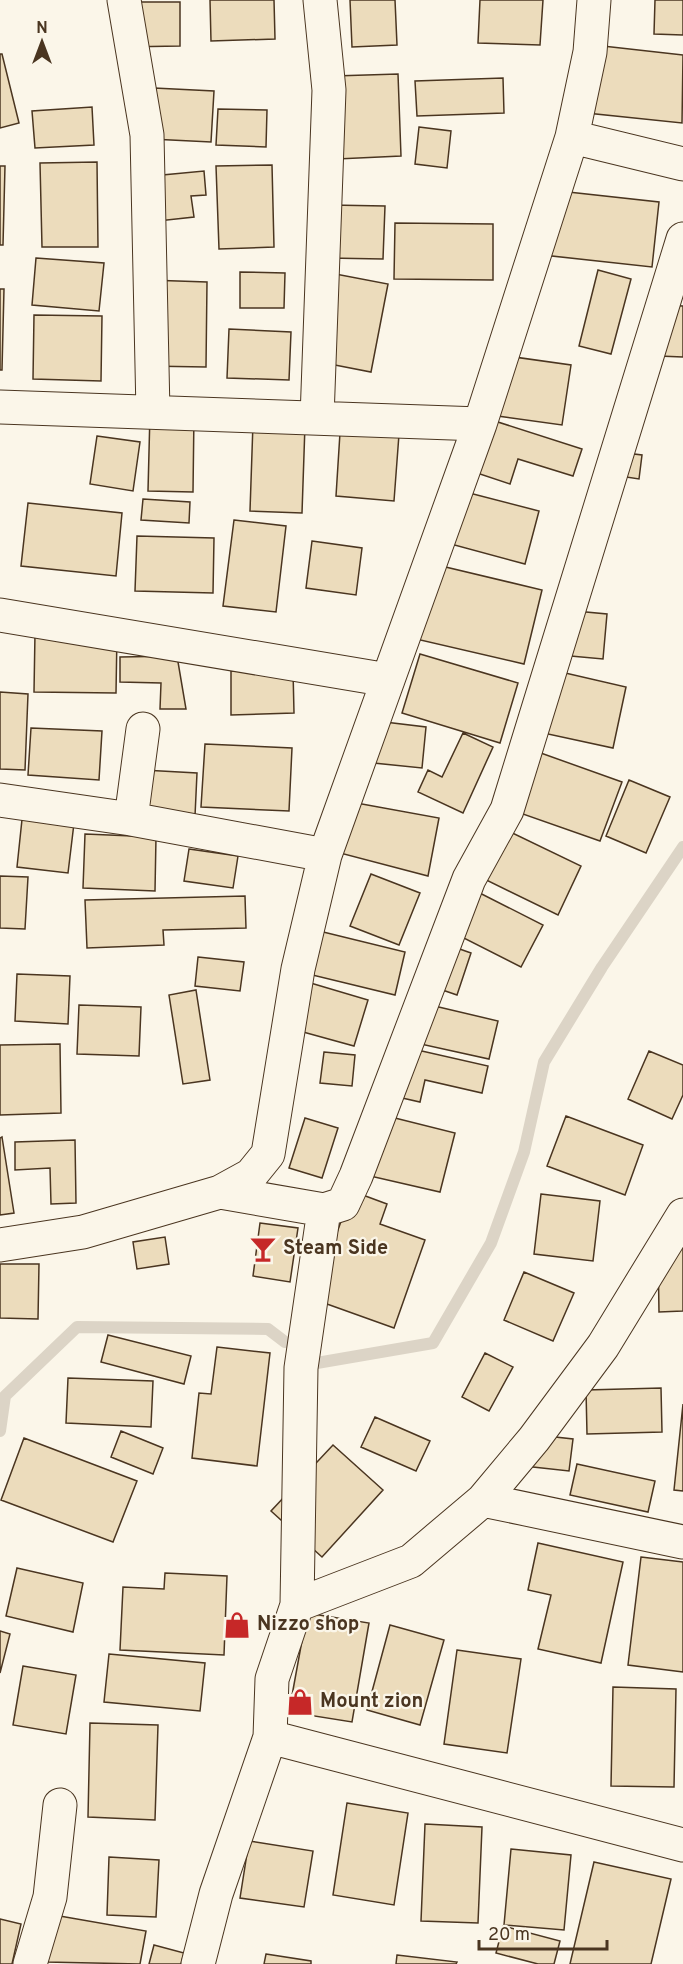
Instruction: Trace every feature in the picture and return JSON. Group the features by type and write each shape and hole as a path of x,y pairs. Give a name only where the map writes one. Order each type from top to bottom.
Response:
{"street":[{"path":"124,0 147,135 153,412"},
{"path":"317,418 329,90 320,0"},
{"path":"0,1245 83,1232 220,1192 251,1175 268,1154 298,969 325,855 480,424 572,137 590,52 594,0"},
{"path":"572,137 683,164"},
{"path":"220,1192 324,1210 343,1204 356,1176 469,879 507,810 683,239"},
{"path":"0,407 480,424"},
{"path":"0,615 388,680"},
{"path":"130,819 143,729"},
{"path":"0,800 130,819 325,855"},
{"path":"198,1964 216,1894 270,1737 272,1679 297,1605 301,1368 324,1210"},
{"path":"297,1605 411,1562 483,1500 534,1439 603,1346 683,1215"},
{"path":"483,1500 683,1542"},
{"path":"270,1737 683,1845"},
{"path":"30,1964 50,1897 60,1805"}],"building":[{"path":"210,0 274,0 275,39 211,41"},
{"path":"350,0 395,0 397,45 352,47"},
{"path":"480,0 543,0 540,45 478,43"},
{"path":"655,0 683,0 683,35 654,34"},
{"path":"121,2 180,2 180,46 122,47"},
{"path":"585,44 683,55 682,123 577,112"},
{"path":"0,54 2,54 19,123 0,128"},
{"path":"398,74 401,156 337,159 334,76"},
{"path":"503,78 504,113 417,116 415,81"},
{"path":"154,88 214,91 211,142 151,139"},
{"path":"92,107 94,145 35,148 32,111"},
{"path":"218,109 267,110 266,147 216,145"},
{"path":"419,127 451,131 447,168 415,164"},
{"path":"97,162 98,247 42,247 40,163"},
{"path":"272,165 274,247 219,249 216,166"},
{"path":"0,166 5,166 3,245 0,245"},
{"path":"204,171 206,195 191,196 194,217 158,221 152,176"},
{"path":"550,190 659,202 652,267 543,255"},
{"path":"330,205 385,206 383,259 328,258"},
{"path":"395,223 493,224 493,280 394,279"},
{"path":"36,258 104,263 99,311 32,305"},
{"path":"598,270 631,279 611,354 579,346"},
{"path":"240,272 285,273 284,308 240,308"},
{"path":"325,272 388,284 371,372 309,360"},
{"path":"148,280 207,282 206,367 147,366"},
{"path":"0,289 4,289 2,370 0,370"},
{"path":"661,305 683,306 683,357 659,356"},
{"path":"34,315 102,316 101,381 33,379"},
{"path":"229,329 291,332 289,380 227,378"},
{"path":"500,355 571,365 562,425 491,415"},
{"path":"150,413 194,414 193,492 148,491"},
{"path":"476,415 582,449 573,476 518,459 510,484 459,467"},
{"path":"341,417 400,421 394,501 336,496"},
{"path":"253,423 305,425 302,513 250,511"},
{"path":"97,436 140,442 133,491 90,484"},
{"path":"609,451 642,455 639,479 607,474"},
{"path":"450,488 539,511 525,564 436,540"},
{"path":"143,499 190,502 189,523 141,520"},
{"path":"28,503 122,513 116,576 21,566"},
{"path":"234,520 286,526 276,612 223,606"},
{"path":"137,536 214,538 213,593 135,591"},
{"path":"312,541 362,548 356,595 306,588"},
{"path":"433,564 542,590 524,664 416,639"},
{"path":"554,609 607,614 603,659 549,654"},
{"path":"35,633 117,634 116,693 34,692"},
{"path":"420,654 518,683 500,743 402,713"},
{"path":"177,656 186,709 160,709 161,683 120,682 120,657"},
{"path":"548,669 626,687 613,748 534,731"},
{"path":"293,670 294,713 231,715 231,671"},
{"path":"0,692 28,694 25,770 0,769"},
{"path":"368,720 426,727 422,768 364,762"},
{"path":"31,728 102,731 99,780 28,775"},
{"path":"463,733 493,747 463,813 418,792 428,770 442,777"},
{"path":"205,744 292,748 289,811 201,807"},
{"path":"524,747 622,782 600,841 503,807"},
{"path":"143,770 197,773 195,816 141,814"},
{"path":"629,780 670,797 646,853 606,836"},
{"path":"340,800 439,818 428,876 340,853"},
{"path":"23,810 75,815 68,873 17,867"},
{"path":"500,827 581,866 558,915 476,875"},
{"path":"85,834 156,837 155,891 83,888"},
{"path":"189,849 238,856 233,888 184,881"},
{"path":"371,874 420,893 399,945 350,926"},
{"path":"0,876 28,877 25,929 0,928"},
{"path":"462,884 543,925 521,967 440,926"},
{"path":"245,896 246,928 163,930 164,945 87,948 85,900"},
{"path":"311,929 405,952 395,995 300,972"},
{"path":"437,941 471,953 457,995 422,983"},
{"path":"198,957 244,962 240,991 195,986"},
{"path":"17,974 70,976 68,1024 15,1021"},
{"path":"287,976 368,1000 354,1046 274,1024"},
{"path":"196,990 210,1080 183,1084 169,995"},
{"path":"426,1004 498,1021 489,1059 416,1043"},
{"path":"79,1005 141,1007 139,1056 77,1054"},
{"path":"60,1044 61,1113 0,1115 0,1045"},
{"path":"391,1044 488,1066 482,1093 425,1080 420,1102 380,1093"},
{"path":"649,1051 683,1065 683,1095 672,1119 628,1099"},
{"path":"324,1052 355,1055 352,1086 320,1083"},
{"path":"371,1112 455,1133 440,1192 357,1173"},
{"path":"566,1116 643,1145 625,1195 547,1166"},
{"path":"305,1118 338,1128 322,1178 289,1168"},
{"path":"2,1137 14,1213 0,1215 0,1138"},
{"path":"75,1140 76,1203 51,1204 50,1168 15,1170 15,1142"},
{"path":"352,1191 387,1204 380,1224 425,1240 394,1328 313,1299"},
{"path":"541,1194 600,1201 593,1261 534,1254"},
{"path":"260,1223 298,1228 290,1282 253,1276"},
{"path":"165,1237 169,1264 137,1269 133,1242"},
{"path":"683,1248 683,1311 659,1312 658,1249"},
{"path":"0,1264 39,1264 38,1319 0,1318"},
{"path":"524,1272 574,1293 553,1341 504,1320"},
{"path":"108,1335 191,1356 184,1384 101,1362"},
{"path":"217,1347 270,1353 257,1466 192,1458 199,1393 211,1394"},
{"path":"485,1353 513,1367 489,1411 462,1397"},
{"path":"68,1378 153,1381 151,1427 66,1423"},
{"path":"661,1388 662,1432 587,1434 586,1390"},
{"path":"683,1404 683,1491 674,1490"},
{"path":"375,1417 430,1441 416,1471 361,1447"},
{"path":"121,1431 163,1448 153,1474 111,1457"},
{"path":"519,1433 573,1439 569,1471 515,1465"},
{"path":"24,1438 137,1481 113,1542 1,1500"},
{"path":"333,1445 383,1490 322,1557 271,1511"},
{"path":"577,1464 655,1481 648,1512 570,1495"},
{"path":"538,1543 623,1562 601,1663 538,1649 551,1595 528,1590"},
{"path":"641,1557 683,1562 683,1672 628,1665"},
{"path":"17,1568 83,1583 73,1632 6,1616"},
{"path":"165,1573 227,1576 224,1655 120,1650 123,1587 164,1589"},
{"path":"307,1613 369,1623 352,1722 289,1712"},
{"path":"390,1625 444,1640 420,1725 367,1710"},
{"path":"0,1631 10,1634 0,1673"},
{"path":"457,1650 521,1659 507,1753 444,1744"},
{"path":"109,1654 205,1663 200,1711 104,1702"},
{"path":"23,1666 76,1675 66,1734 13,1725"},
{"path":"613,1687 676,1689 674,1787 611,1786"},
{"path":"90,1723 158,1725 155,1820 88,1817"},
{"path":"347,1803 408,1813 394,1905 333,1895"},
{"path":"425,1824 482,1827 478,1923 421,1921"},
{"path":"249,1841 313,1851 304,1907 240,1898"},
{"path":"511,1849 571,1855 564,1930 504,1925"},
{"path":"109,1857 159,1860 156,1917 107,1915"},
{"path":"594,1862 671,1879 651,1964 570,1964"},
{"path":"54,1915 146,1931 140,1964 46,1962"},
{"path":"0,1919 21,1924 12,1964 0,1964"},
{"path":"503,1926 560,1941 554,1964 538,1964 496,1953"},
{"path":"154,1945 184,1953 181,1964 149,1964"},
{"path":"266,1954 311,1961 311,1964 264,1964"},
{"path":"397,1955 457,1962 456,1964 396,1964"}],"waterway":[{"path":"311,1364 433,1343 491,1243 524,1152 544,1062 602,967 683,847"},
{"path":"0,1431 5,1396 77,1327 268,1329 285,1342"}],"place":[{"name":"Steam Side","path":"263,1249"},
{"name":"Nizzo shop","path":"237,1625"},
{"name":"Mount zion","path":"300,1702"}]}
